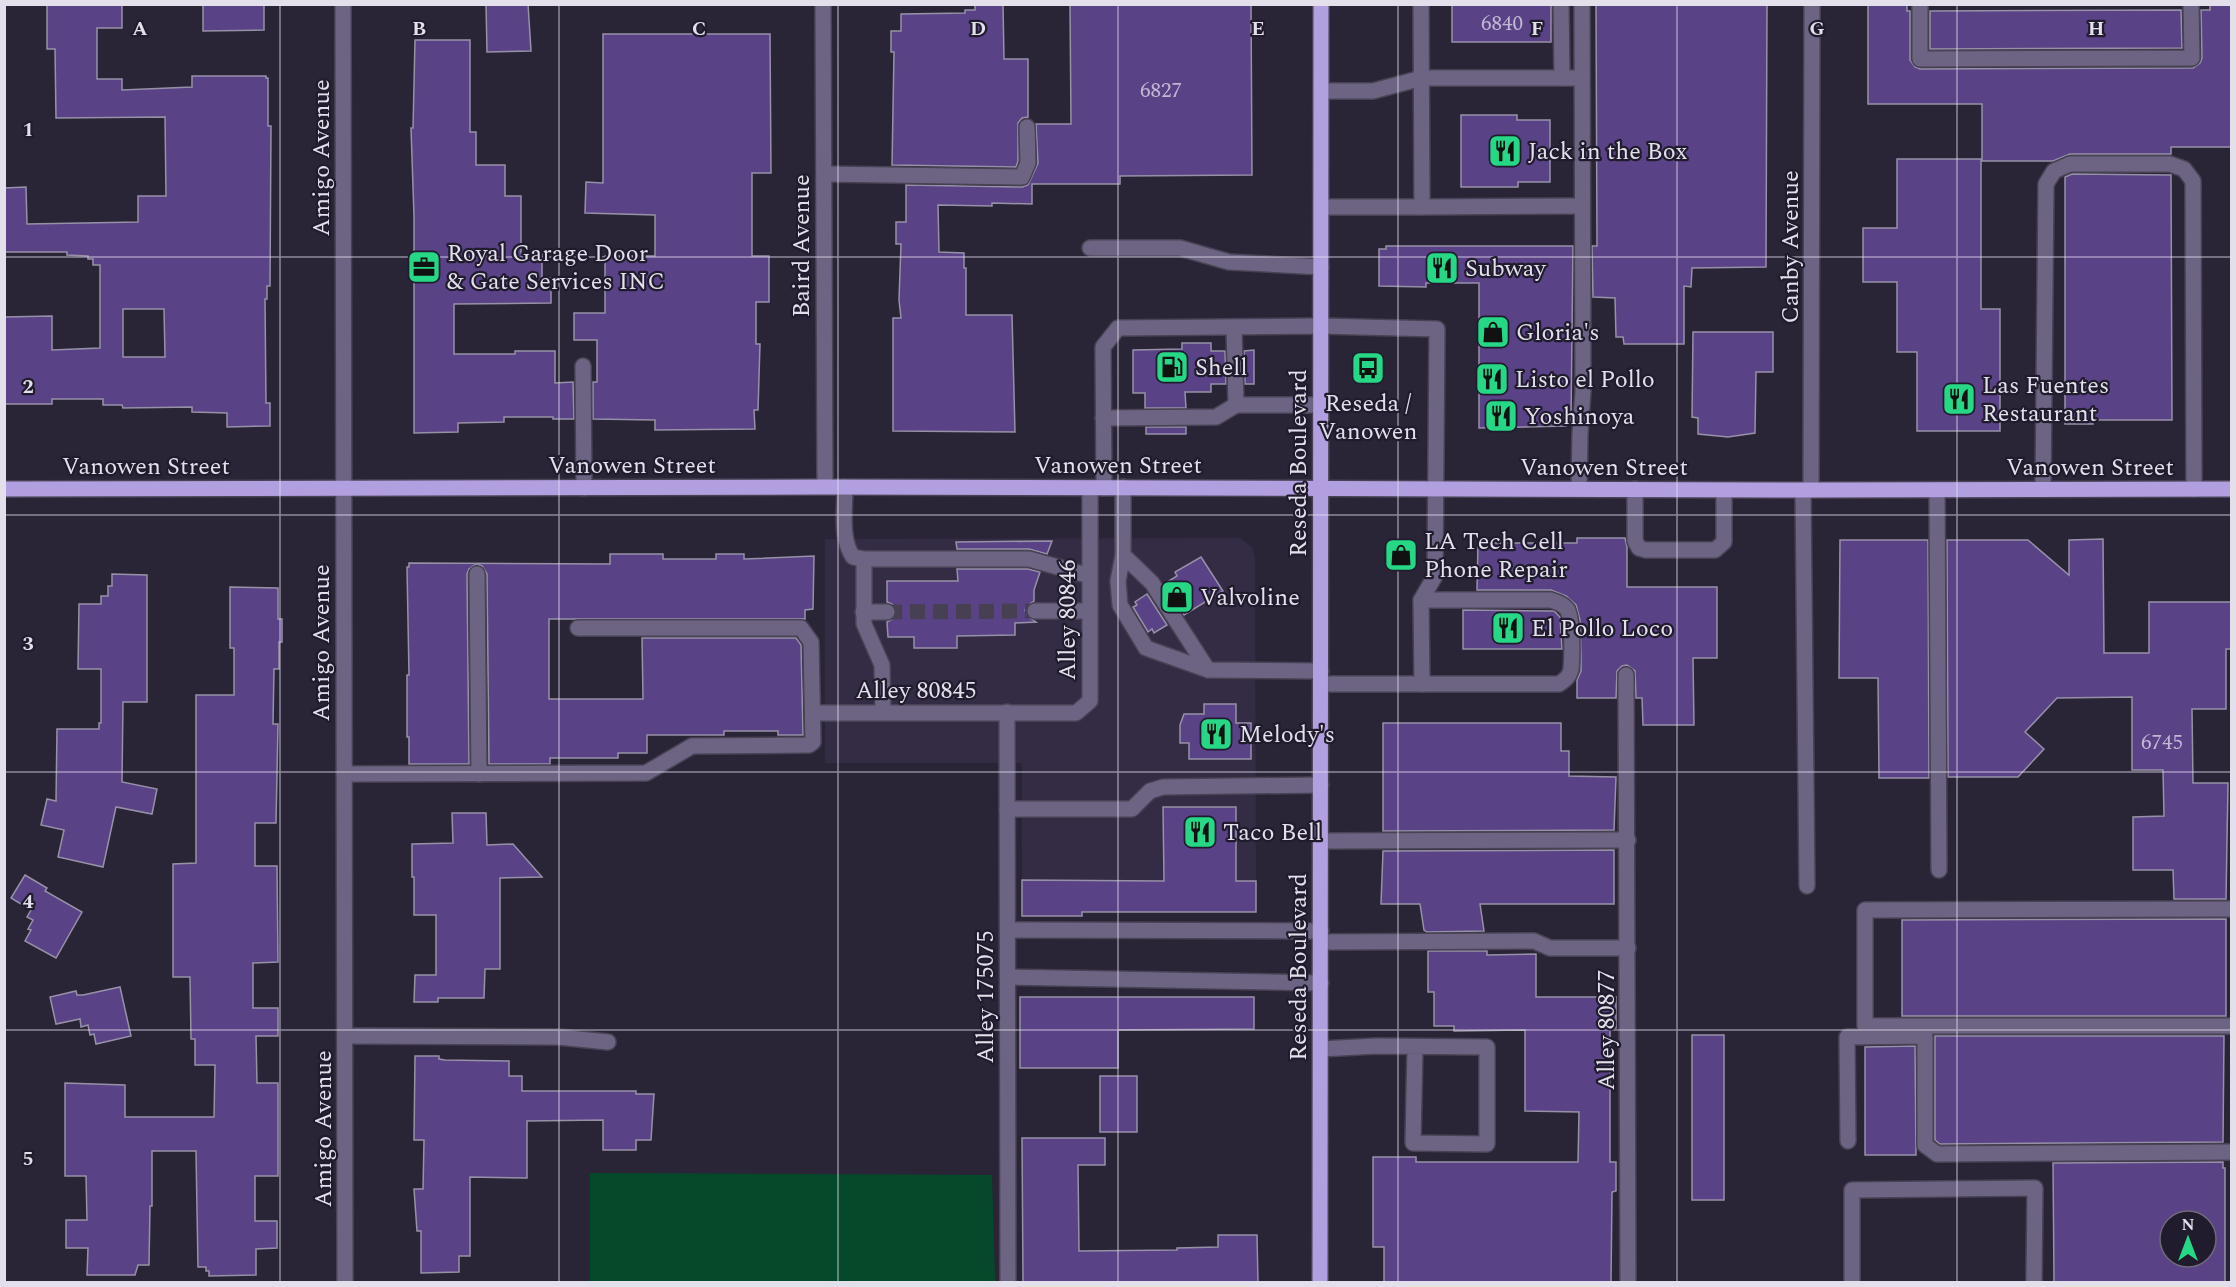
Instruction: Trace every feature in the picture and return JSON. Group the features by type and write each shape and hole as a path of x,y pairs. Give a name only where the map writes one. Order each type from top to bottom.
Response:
{"main road":[{"name":"Reseda Boulevard","path":"1320,1282 1321,4"},
{"name":"Vanowen Street","path":"4,489 825,487 2232,489"}],"street":[{"name":"Amigo Avenue","path":"343,4 345,1282"},
{"name":"Baird Avenue","path":"823,4 825,487"},
{"path":"1421,4 1422,207"},
{"path":"1562,4 1562,78"},
{"path":"1579,489 1583,391 1582,4"},
{"name":"Canby Avenue","path":"1807,886 1807,490 1812,4"},
{"path":"1920,4 1920,59 2192,58 2191,4"},
{"path":"1322,92 1373,92 1422,78 1582,78"},
{"path":"824,174 1022,177 1028,163 1027,127"},
{"path":"2043,489 2046,184 2054,171 2070,164 2170,164 2184,169 2193,181 2194,489"},
{"path":"1321,207 1582,206"},
{"path":"1090,248 1180,248 1229,262 1321,267"},
{"path":"1236,405 1234,327 1321,326 1437,329 1435,576 1421,600 1422,684"},
{"name":"Alley 80846","path":"1007,712 1076,713 1090,701 1090,576 1103,418 1103,347 1118,328 1234,327"},
{"path":"583,366 584,488"},
{"path":"1103,418 1216,417 1236,405 1321,405"},
{"path":"845,487 845,533 847,549 853,557 864,559 1029,559 1090,576"},
{"path":"1123,487 1123,555 1118,581 1120,605 1146,648 1208,670 1422,684 1559,684 1566,680 1570,672 1570,619 1568,610 1560,603 1551,600 1421,600"},
{"path":"1635,489 1635,541 1639,548 1646,550 1715,550 1724,542 1724,490"},
{"path":"1937,490 1939,870"},
{"path":"1123,555 1152,583 1208,670"},
{"path":"864,559 864,624 882,665 883,712"},
{"path":"477,574 479,774"},
{"path":"1035,611 1090,611"},
{"path":"863,612 887,612"},
{"path":"344,774 646,773 692,746 809,745 813,742 819,712 811,642 801,628 578,628"},
{"name":"Alley 80877","path":"1626,675 1628,1282"},
{"name":"Alley 80845","path":"819,712 1007,712"},
{"name":"Alley 175075","path":"1007,712 1008,1282"},
{"path":"1007,809 1132,809 1150,791 1163,787 1321,785"},
{"path":"1321,841 1628,840"},
{"path":"2232,909 1865,910 1865,1026 2232,1026"},
{"path":"1008,930 1534,941 1550,948 1628,948"},
{"path":"1008,977 1321,983"},
{"path":"346,1036 558,1037 608,1042"},
{"path":"1848,1141 1847,1037 1925,1036 1925,1145 1937,1154 2232,1152"},
{"path":"1321,1049 1376,1046 1487,1047 1487,1144 1413,1143 1415,1047"},
{"path":"1852,1282 1852,1190 2035,1188 2034,1282"}],"shaded area":[{"path":"1240,538 1252,547 1255,558 1256,881 1022,880 1022,763 825,763 825,539"}],"green space":[{"path":"590,1173 992,1175 995,1282 590,1282"}],"building":[{"path":"47,4 122,4 122,28 97,28 97,79 122,79 122,90 192,87 192,76 266,76 268,78 268,126 271,126 270,286 267,286 267,299 265,299 266,403 270,403 270,426 227,427 227,413 192,412 192,407 123,408 122,405 103,405 103,399 52,399 52,404 4,404 4,317 52,316 52,350 100,348 100,265 93,265 93,259 88,259 88,256 67,255 67,252 4,252 4,188 26,187 27,224 138,222 138,196 166,196 165,117 56,118 55,49 47,49","holes":["123,309 164,309 165,357 123,357"]},
{"path":"203,4 264,4 264,30 203,31"},
{"path":"486,4 528,4 531,51 487,52"},
{"path":"975,4 1003,4 1004,59 1028,59 1028,117 1022,118 1018,123 1016,167 892,165 894,52 891,52 891,31 901,31 901,14 965,13 965,10 975,10"},
{"path":"1070,4 1251,4 1252,175 1120,176 1120,184 1032,184 1032,204 938,205 939,252 964,253 966,315 1012,315 1015,432 893,431 893,318 901,318 899,300 901,244 896,244 896,222 906,222 906,185 1022,187 1028,185 1038,163 1036,124 1071,124"},
{"path":"1452,4 1551,4 1551,42 1452,42"},
{"path":"1596,4 1767,4 1766,267 1692,268 1691,287 1684,286 1684,344 1624,344 1623,337 1616,337 1615,298 1593,297 1592,246 1597,246"},
{"path":"1868,4 1907,4 1907,11 1910,11 1910,60 1915,67 1920,69 2193,68 2200,63 2202,58 2201,10 2210,10 2210,4 2232,4 2232,147 2171,147 2171,154 2070,154 2053,161 1982,161 1982,104 1868,104"},
{"path":"2181,10 2182,48 1930,49 1930,11"},
{"path":"603,34 770,34 771,173 752,173 752,256 769,256 769,302 756,302 756,344 760,344 758,410 754,410 755,429 655,430 655,420 593,419 593,382 597,382 597,340 574,340 574,313 605,313 605,256 655,256 655,215 585,213 586,182 603,183"},
{"path":"415,40 470,40 470,132 476,132 476,165 505,165 505,196 521,196 521,253 542,254 542,278 551,278 551,303 454,304 454,354 515,354 515,351 555,351 555,383 573,382 574,419 504,417 504,422 458,423 458,432 414,433 414,216 411,128 413,128"},
{"name":"Jack in the Box","path":"1461,115 1517,115 1517,120 1550,120 1550,182 1518,182 1518,187 1461,187"},
{"path":"1897,159 1981,159 1981,309 2000,309 2000,431 1917,431 1917,352 1897,352 1897,282 1863,282 1863,228 1897,228"},
{"path":"2072,174 2171,175 2172,420 2093,420 2093,424 2065,424 2065,177"},
{"path":"1386,246 1573,246 1571,421 1566,422 1566,426 1479,428 1479,283 1426,283 1426,287 1379,286 1379,249 1386,249"},
{"path":"1693,332 1773,332 1773,372 1756,372 1755,433 1728,437 1698,434 1698,418 1692,417"},
{"name":"Shell","path":"1182,343 1211,343 1211,351 1225,351 1226,384 1211,384 1211,392 1185,392 1186,408 1145,408 1145,393 1133,393 1133,350 1182,349"},
{"path":"1254,350 1254,384 1245,384 1244,351"},
{"path":"1146,427 1186,427 1186,434 1146,434"},
{"path":"1577,538 1625,538 1627,587 1717,587 1717,658 1693,658 1694,725 1643,725 1642,698 1636,698 1635,671 1627,665 1617,671 1616,698 1577,698 1577,680 1581,671 1580,620 1576,605 1566,596 1551,590 1477,590 1478,543 1577,543"},
{"path":"2103,539 2104,653 2149,653 2149,602 2232,602 2232,649 2226,649 2226,709 2192,709 2193,783 2228,783 2226,899 2174,899 2173,870 2133,870 2133,817 2164,816 2163,770 2132,770 2132,697 2057,698 2025,732 2044,749 2018,777 1948,777 1947,540 2028,540 2069,575 2069,540"},
{"path":"1840,540 1928,540 1929,778 1879,778 1878,678 1839,678"},
{"path":"1052,541 1047,554 1029,549 957,549 956,542"},
{"path":"610,554 663,554 663,559 716,559 716,554 744,554 744,559 814,556 813,609 805,610 805,619 549,619 549,699 643,699 642,638 796,638 801,645 803,735 778,735 778,731 724,731 724,735 647,735 647,753 618,753 618,758 550,758 550,764 489,764 487,574 482,566 476,564 469,569 467,574 469,764 409,764 407,567 409,563 610,564"},
{"path":"1201,557 1223,591 1184,615 1164,584 1177,576 1175,572"},
{"path":"957,569 1028,569 1040,572 1034,590 1034,601 1025,610 1027,616 1036,622 1015,623 1015,635 957,636 957,648 914,648 914,637 888,637 887,622 895,617 897,611 892,604 887,602 887,581 958,581"},
{"path":"112,574 147,575 147,702 123,702 122,782 157,789 152,814 116,807 103,867 58,857 64,830 41,825 47,799 56,801 57,729 99,729 99,723 101,723 101,669 78,669 79,604 101,604 101,596 108,596 108,586 112,586"},
{"path":"230,587 278,588 278,619 282,619 279,669 274,669 273,724 278,724 276,823 255,823 255,866 277,866 278,962 253,963 253,1008 278,1008 278,1036 256,1036 257,1083 278,1083 278,1176 255,1176 255,1221 277,1221 277,1248 256,1249 256,1275 209,1276 206,1267 198,1267 196,1151 152,1151 149,1265 138,1265 135,1275 87,1275 88,1248 66,1248 66,1220 87,1220 86,1176 65,1176 65,1083 125,1085 125,1117 214,1117 215,1065 195,1065 195,1039 191,1039 190,977 173,977 173,864 196,863 196,695 234,695 234,648 230,648"},
{"path":"1147,594 1167,625 1154,633 1152,629 1148,632 1133,607 1137,605 1135,602"},
{"name":"El Pollo Loco","path":"1463,610 1554,611 1560,617 1562,649 1463,649"},
{"name":"Melody's","path":"1204,704 1236,704 1236,723 1251,723 1251,759 1189,759 1189,743 1180,743 1180,725 1184,714 1204,714"},
{"path":"1383,723 1561,723 1561,751 1569,751 1569,776 1616,777 1614,830 1383,831"},
{"path":"1163,807 1236,807 1236,881 1256,881 1256,912 1082,912 1082,916 1022,916 1022,880 1164,881"},
{"path":"452,813 486,813 487,845 513,844 542,877 500,878 500,969 485,969 484,998 438,998 438,1002 414,1002 415,975 436,975 436,915 414,915 412,844 453,843"},
{"path":"1614,850 1614,904 1480,904 1484,931 1427,932 1424,930 1420,904 1381,904 1383,851"},
{"path":"25,875 47,888 45,891 82,912 56,958 25,941 33,920 27,917 31,910 11,898"},
{"path":"2226,919 2226,1016 1902,1016 1902,920"},
{"path":"1428,951 1487,951 1487,955 1536,954 1536,997 1616,997 1616,1028 1610,1028 1610,1162 1616,1162 1616,1191 1612,1192 1611,1282 1384,1282 1384,1247 1373,1247 1373,1157 1416,1157 1416,1162 1578,1162 1579,1112 1525,1111 1525,1030 1454,1031 1454,1026 1434,1026 1434,992 1428,992"},
{"path":"120,987 131,1036 96,1044 94,1034 90,1035 88,1025 81,1027 80,1019 56,1024 50,997 76,991 77,995 83,995"},
{"path":"1020,997 1254,997 1254,1029 1118,1030 1118,1068 1020,1068"},
{"path":"1692,1035 1724,1035 1724,1200 1692,1200"},
{"path":"1935,1036 2224,1036 2223,1142 1940,1144 1935,1140"},
{"path":"1915,1046 1916,1155 1865,1155 1865,1047"},
{"path":"415,1056 439,1056 439,1059 445,1060 509,1061 509,1076 522,1076 522,1091 636,1091 636,1094 654,1094 651,1140 636,1140 636,1150 603,1150 603,1120 527,1121 527,1178 470,1177 470,1256 459,1256 459,1272 421,1273 421,1231 417,1231 414,1189 423,1189 424,1140 414,1140"},
{"path":"1100,1076 1137,1076 1137,1132 1100,1132"},
{"path":"1022,1138 1105,1138 1105,1165 1078,1165 1079,1251 1177,1250 1177,1248 1218,1247 1218,1235 1257,1235 1258,1282 1023,1282"},
{"path":"2223,1162 2223,1168 2225,1168 2225,1282 2054,1282 2053,1163"}],"tunnel":[{"path":"887,612 1035,611"}],"place":[{"name":"Jack in the Box","path":"1505,151"},
{"name":"Royal Garage Door & Gate Services INC","path":"424,267"},
{"name":"Subway","path":"1442,268"},
{"name":"Gloria's","path":"1493,332"},
{"name":"Shell","path":"1172,367"},
{"name":"Reseda / Vanowen","path":"1368,368"},
{"name":"Listo el Pollo","path":"1492,379"},
{"name":"Las Fuentes Restaurant","path":"1959,399"},
{"name":"Yoshinoya","path":"1501,416"},
{"name":"LA Tech Cell Phone Repair","path":"1401,555"},
{"name":"Valvoline","path":"1177,597"},
{"name":"El Pollo Loco","path":"1508,628"},
{"name":"Melody's","path":"1216,734"},
{"name":"Taco Bell","path":"1200,832"}]}
